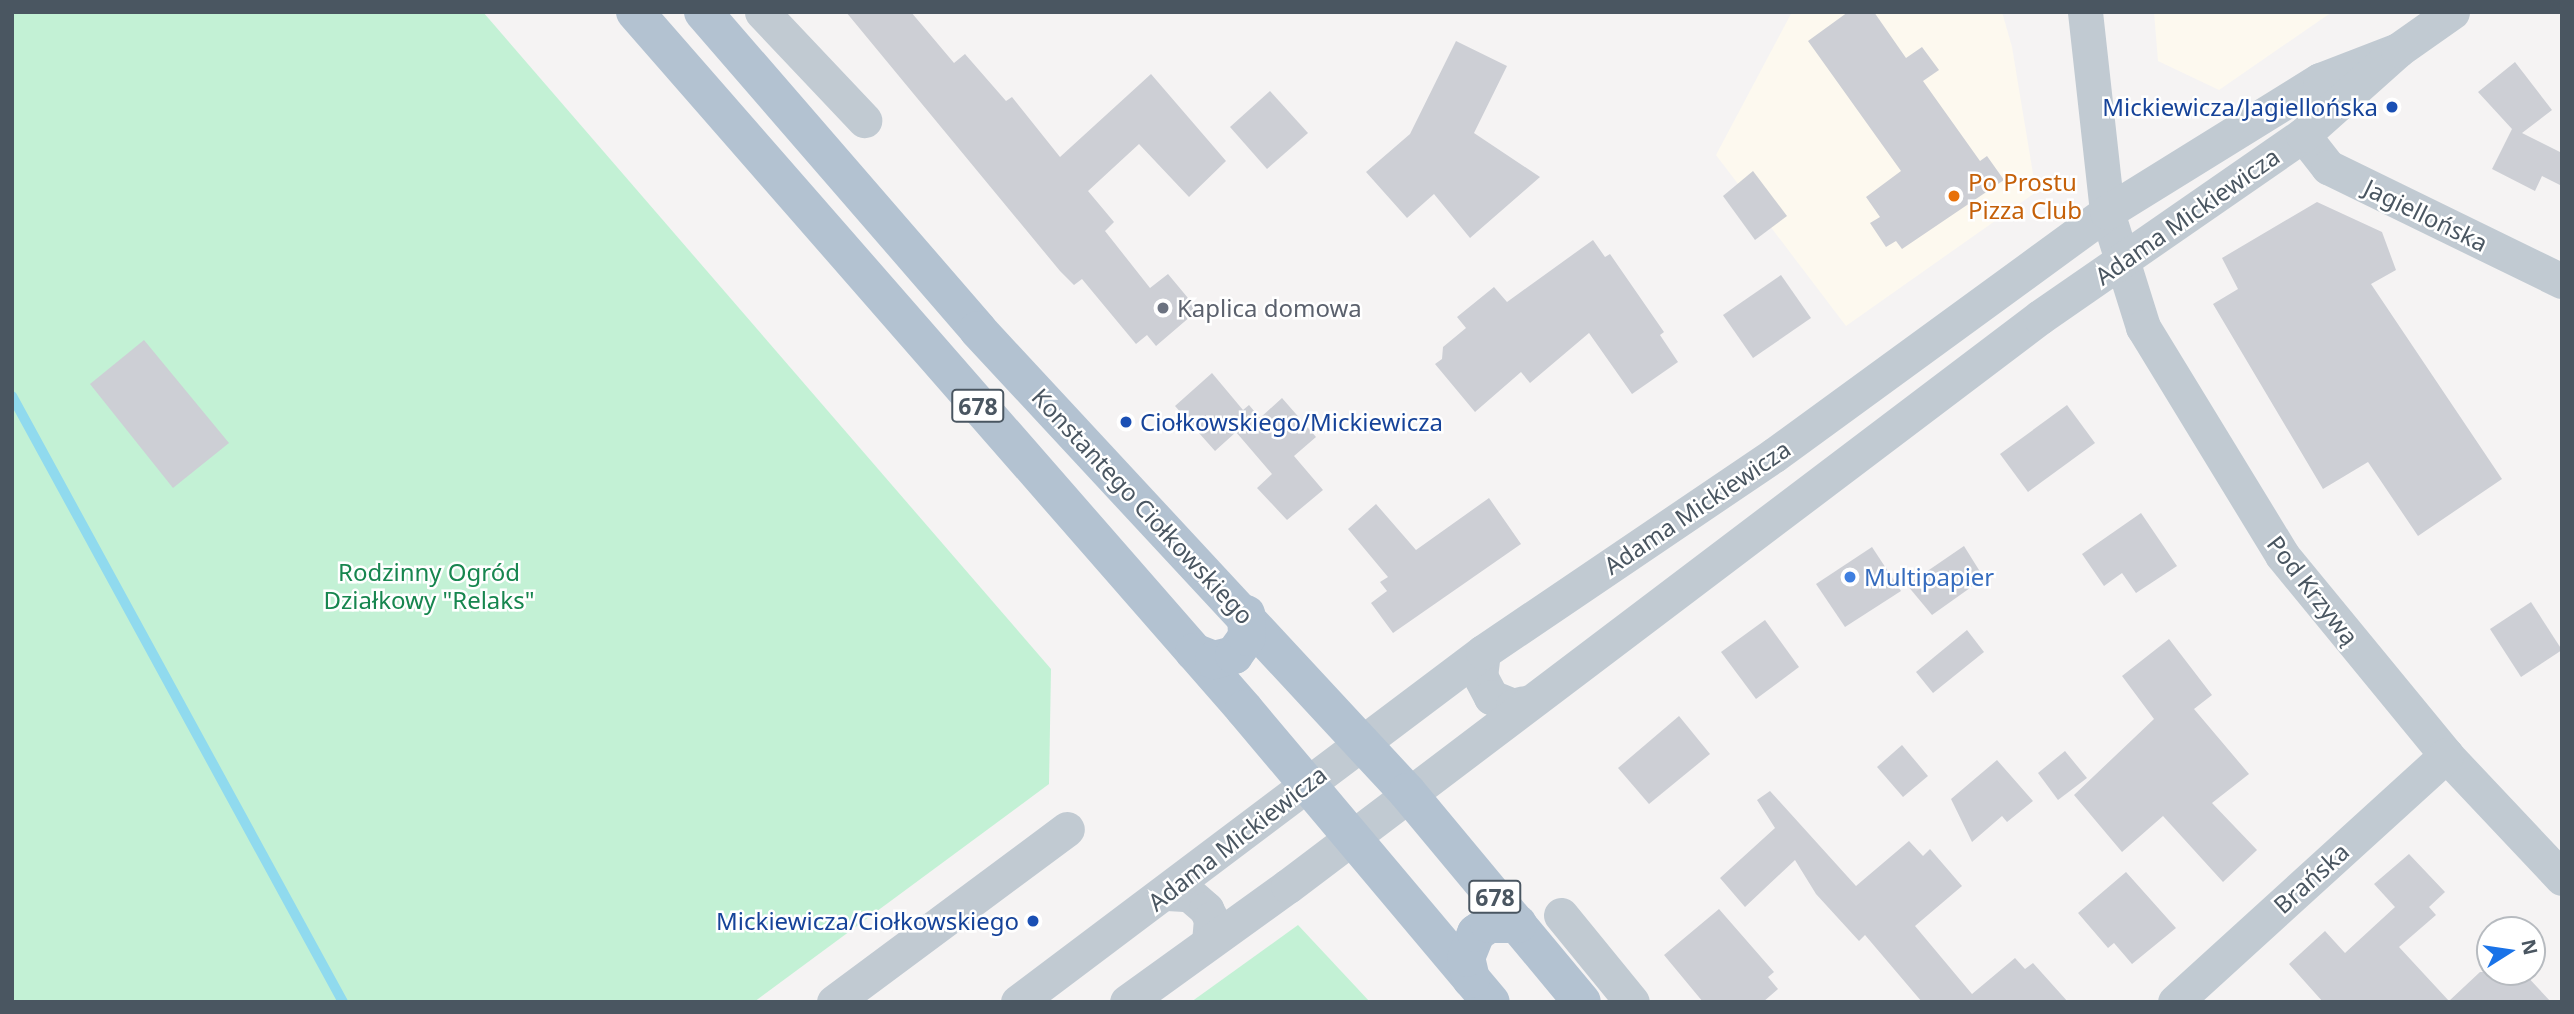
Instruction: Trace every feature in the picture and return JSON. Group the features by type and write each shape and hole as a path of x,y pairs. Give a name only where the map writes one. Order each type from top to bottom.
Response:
{"main road":[{"name":"678","path":"635,12 1309,784 1481,990"},
{"name":"Konstantego Ciołkowskiego","path":"703,12 987,340 1245,614 1407,792 1578,997"},
{"path":"1194,652 1214,660 1234,655 1247,637 1245,614"},
{"path":"1481,990 1466,958 1476,933 1489,924 1518,924"}],"street":[{"path":"762,12 864,120"},
{"name":"Pod Krzywą","path":"2085,12 2107,212 2120,264 2143,327 2282,555 2446,755 2562,878"},
{"name":"Adama Mickiewicza","path":"1127,1002 1352,837 1524,703 1954,383 2303,135 2398,50 2452,12"},
{"name":"Adama Mickiewicza","path":"1018,1002 1167,893 1361,741 1483,652 1774,455 2107,212 2320,80 2398,50"},
{"name":"Jagiellońska","path":"2303,135 2328,167 2562,281"},
{"path":"1925,345 1951,355 1958,372 1954,383"},
{"path":"1483,652 1480,676 1491,697 1513,706 1524,703"},
{"name":"Brańska","path":"2175,1002 2446,755"},
{"path":"834,1002 1067,829"},
{"path":"1167,893 1189,894 1206,909 1211,919 1209,942"},
{"path":"1561,915 1632,1002"},
{"path":"1578,997 1602,965"}],"shaded area":[{"path":"1792,12 2002,12 2012,47 2036,192 1846,326 1716,155"},
{"path":"2154,12 2332,12 2219,90 2158,61"}],"green space":[{"name":"Rodzinny Ogród Działkowy \"Relaks\"","path":"12,12 483,12 1051,669 1049,784 754,1002 12,1002"},
{"path":"1298,925 1370,1002 1191,1002"}],"building":[{"path":"846,12 911,12 954,63 965,54 1006,101 1012,97 1060,157 1151,74 1226,161 1189,197 1139,144 1088,191 1114,222 1105,231 1150,288 1168,274 1198,310 1156,346 1147,335 1136,344 1082,279 1074,285 1060,271"},
{"path":"1848,12 1874,12 1906,58 1922,47 1939,70 1923,81 1980,161 1987,156 2004,180 1902,249 1896,241 1886,247 1870,223 1880,217 1866,197 1901,171 1808,41"},
{"path":"1456,41 1507,66 1474,133 1540,177 1470,238 1434,194 1407,218 1366,172 1410,134"},
{"path":"2515,62 2552,110 2522,133 2562,153 2562,186 2542,176 2535,191 2492,169 2512,129 2478,92"},
{"path":"1270,91 1308,133 1267,169 1230,127"},
{"path":"1753,171 1787,216 1755,240 1723,196"},
{"path":"2317,202 2382,232 2396,270 2371,284 2502,479 2418,536 2368,462 2323,489 2213,304 2238,289 2222,258"},
{"path":"1593,240 1605,257 1610,254 1664,332 1660,335 1678,362 1632,394 1589,333 1530,383 1521,372 1475,412 1435,364 1442,359 1443,347 1466,328 1457,317 1494,287 1507,302"},
{"path":"1781,275 1811,318 1753,358 1723,315"},
{"path":"144,340 229,443 173,488 90,384"},
{"path":"1212,373 1243,410 1249,405 1260,418 1282,398 1316,437 1294,456 1323,490 1287,520 1257,488 1272,474 1236,432 1215,451 1175,406"},
{"path":"2067,405 2095,443 2028,492 2000,454"},
{"path":"1489,498 1521,544 1393,633 1371,603 1387,591 1380,582 1388,577 1348,529 1376,504 1416,550"},
{"path":"2141,513 2177,566 2136,593 2122,573 2104,586 2082,554"},
{"path":"1964,546 1984,578 1932,615 1907,585"},
{"path":"1872,547 1901,591 1845,627 1816,584"},
{"path":"2531,602 2562,650 2521,677 2490,629"},
{"path":"1765,620 1799,667 1756,699 1721,652"},
{"path":"1967,630 1984,652 1933,693 1916,672"},
{"path":"2169,639 2212,695 2194,709 2249,774 2212,803 2257,850 2223,882 2163,816 2122,852 2074,795 2154,719 2122,676"},
{"path":"1679,716 1710,754 1649,804 1618,768"},
{"path":"1902,745 1928,776 1903,797 1877,767"},
{"path":"2065,751 2087,778 2058,800 2038,773"},
{"path":"1997,760 2033,801 2007,822 2002,816 1972,842 1951,799"},
{"path":"1770,791 1856,886 1909,841 1923,856 1930,849 1962,886 1915,926 1972,994 2015,958 2025,969 2033,963 2068,1002 1922,1002 1865,935 1859,941 1816,894 1795,860 1745,907 1720,878 1775,828 1757,800"},
{"path":"2409,854 2445,892 2429,907 2436,915 2399,947 2449,1001 2476,976 2476,986 2536,986 2551,1002 2323,1002 2289,964 2325,931 2345,953 2395,907 2374,884"},
{"path":"2126,872 2176,928 2132,964 2114,943 2108,948 2078,913"},
{"path":"1719,909 1774,972 1768,977 1778,989 1763,1002 1703,1002 1664,955"}],"waterway":[{"path":"12,396 343,1002"}],"place":[{"name":"Mickiewicza/Jagiellońska","path":"2392,107"},
{"name":"Po Prostu Pizza Club","path":"1954,196"},
{"name":"Kaplica domowa","path":"1163,308"},
{"name":"Ciołkowskiego/Mickiewicza","path":"1126,422"},
{"name":"Multipapier","path":"1850,577"},
{"name":"Mickiewicza/Ciołkowskiego","path":"1033,921"}]}
